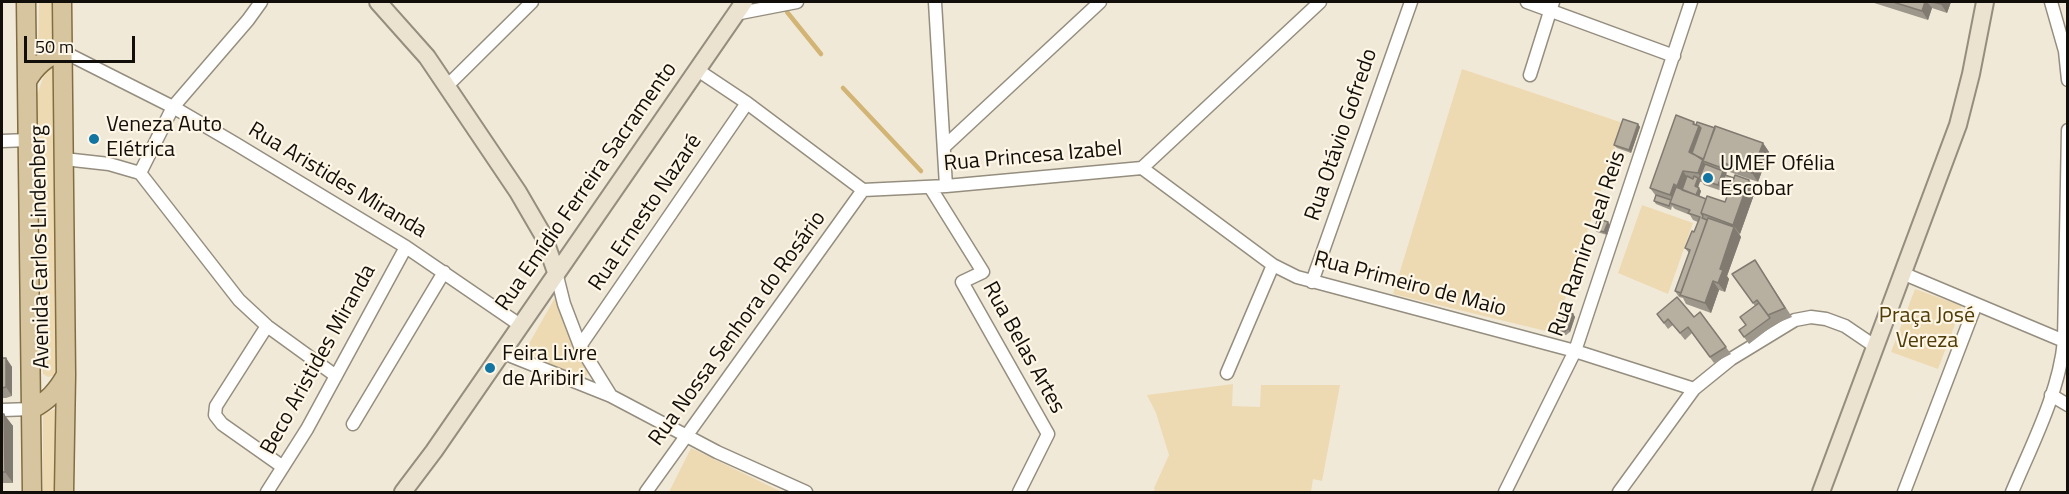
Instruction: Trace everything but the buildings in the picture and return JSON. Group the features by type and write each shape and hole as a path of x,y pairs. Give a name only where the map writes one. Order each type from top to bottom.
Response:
{"main road":[{"name":"Avenida Carlos Lindenberg","path":"26,2 32,492"},
{"name":"Avenida Carlos Lindenberg","path":"62,2 66,375 64,492"},
{"path":"27,81 42,61 62,51"},
{"path":"32,409 50,398 66,375"}],"street":[{"path":"140,172 173,107 261,2"},
{"path":"378,2 427,57 519,192 543,235 564,304 580,346 611,396"},
{"path":"447,86 532,2"},
{"path":"740,8 798,2"},
{"path":"935,2 946,186"},
{"path":"945,146 1100,2"},
{"name":"Rua Princesa Izabel","path":"863,190 946,186 1142,168 1320,2"},
{"name":"Rua Otávio Gofredo","path":"1312,282 1411,2"},
{"path":"1527,2 1552,6 1674,56"},
{"name":"Rua Ramiro Leal Reis","path":"1506,492 1575,351 1691,2"},
{"path":"1821,492 1958,125 1985,2"},
{"path":"2051,2 2065,51 2067,80"},
{"path":"1530,75 1552,6"},
{"name":"Rua Emídio Ferreira Sacramento","path":"403,492 740,8"},
{"name":"Rua Aristides Miranda","path":"62,51 173,107 406,247 520,325"},
{"path":"696,69 747,103 863,190"},
{"name":"Rua Ernesto Nazaré","path":"580,346 747,103"},
{"path":"2012,492 2065,363 2067,130"},
{"path":"2,141 29,140"},
{"path":"64,159 109,164 140,172 239,300 267,326 336,376"},
{"name":"Rua Primeiro de Maio","path":"1142,168 1273,265 1312,282 1575,351 1694,389"},
{"name":"Rua Belas Artes","path":"930,187 983,272 962,282 1048,434 1019,492"},
{"name":"Rua Nossa Senhora do Rosário","path":"646,492 863,190"},
{"name":"Beco Aristides Miranda","path":"267,492 336,376 406,247"},
{"path":"1227,373 1273,265"},
{"path":"353,424 444,272"},
{"path":"1902,273 2064,341"},
{"path":"1904,492 1976,304"},
{"path":"1619,492 1694,389 1731,359 1795,320 1811,317 1826,319 1845,326 1876,347"},
{"path":"267,326 216,405 215,415 222,424 283,466"},
{"path":"501,352 611,396 687,437 806,492"},
{"path":"578,384 590,381 592,367"},
{"path":"2051,394 2067,405"},
{"path":"2,410 32,409"}],"green space":[{"path":"39,2 52,2 52,42 38,49"},
{"path":"53,64 57,372 48,377 43,374 37,95 44,75"},
{"path":"1462,69 1623,123 1554,333 1393,294"},
{"path":"1642,205 1693,223 1668,294 1618,273"},
{"name":"Praça José Vereza","path":"1915,289 1962,306 1938,369 1891,352"},
{"path":"557,294 590,372 580,381 522,356"},
{"path":"1233,384 1232,406 1260,407 1261,385 1340,385 1322,481 1313,479 1311,492 1151,492 1155,490 1169,455 1156,413 1147,395"},
{"path":"57,408 54,492 43,492 43,414"},
{"path":"691,448 782,492 669,492"}],"waterway":[{"path":"787,12 821,54"},
{"path":"843,88 921,171"}],"place":[{"name":"Veneza Auto Elétrica","path":"94,139"},
{"name":"UMEF Ofélia Escobar","path":"1708,178"},
{"name":"Feira Livre de Aribiri","path":"490,368"}]}
